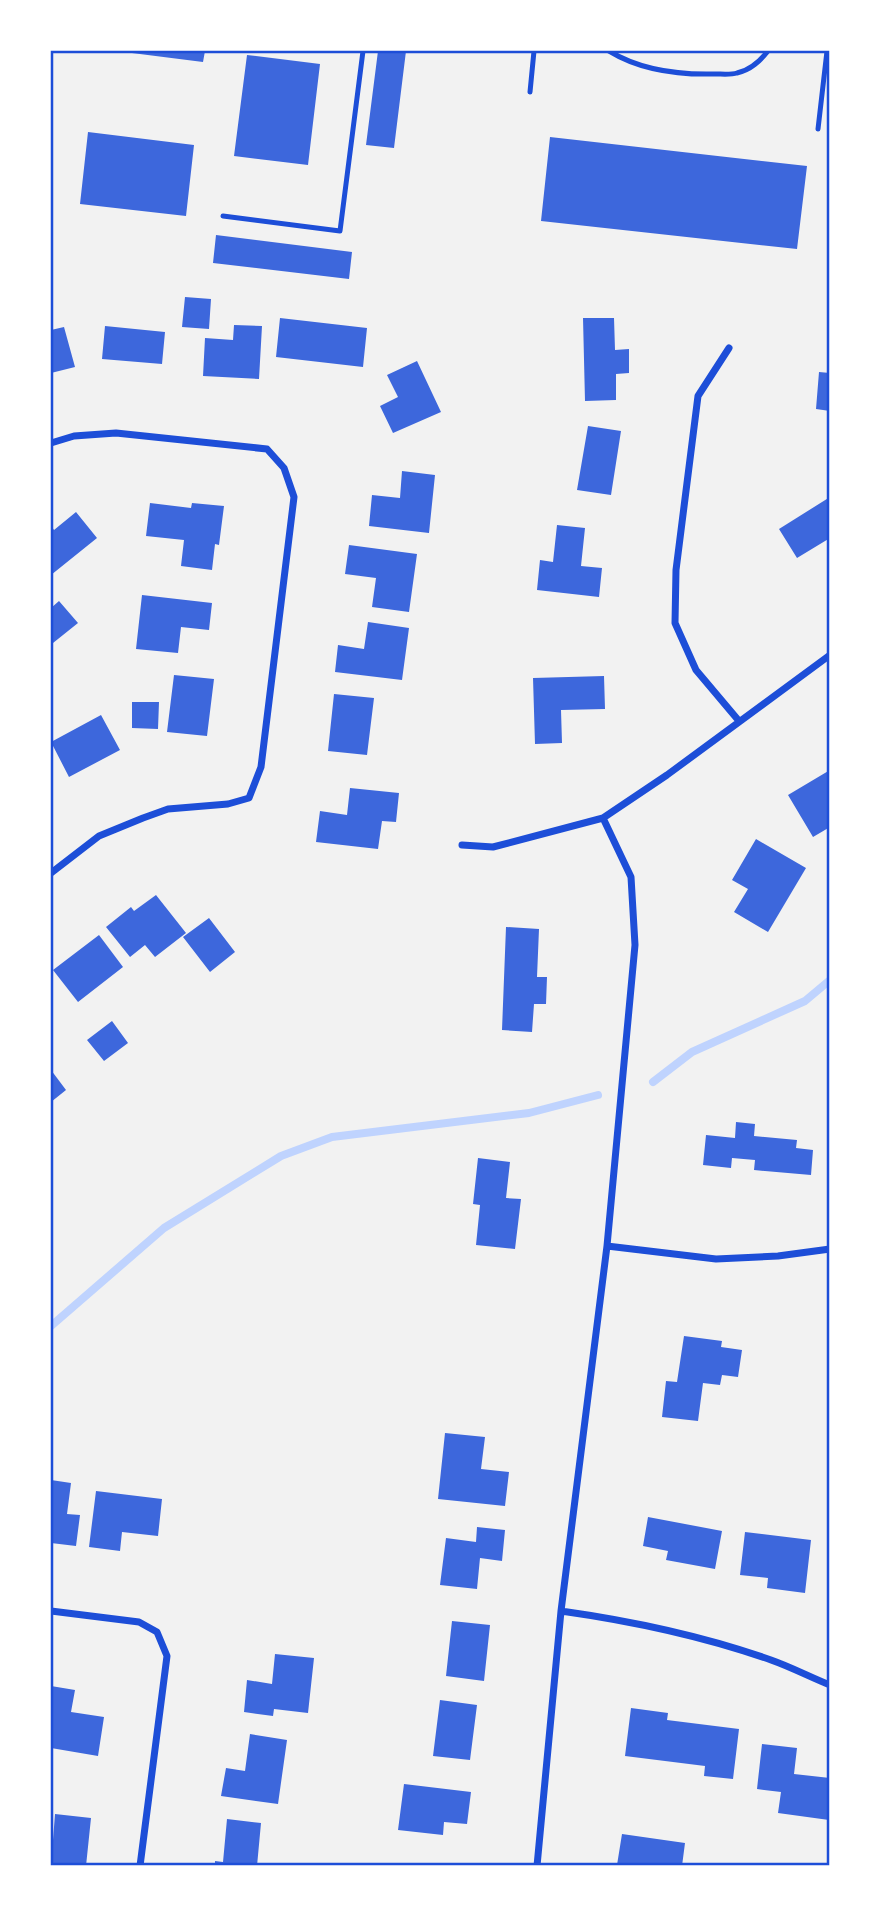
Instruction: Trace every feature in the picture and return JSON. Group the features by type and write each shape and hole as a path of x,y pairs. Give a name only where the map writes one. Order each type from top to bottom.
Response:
{"street":[{"path":"729,348 698,396 676,570 675,623 696,670 739,721"},
{"path":"51,443 74,436 116,433 267,449 284,468 294,497 261,767 249,797 228,804 168,809 143,818 99,836 51,873"},
{"path":"463,845 493,847 603,818 667,775 830,655"},
{"path":"537,1866 561,1611 607,1246 635,945 631,877 603,818"},
{"path":"607,1246 716,1259 778,1256 830,1249"},
{"path":"51,1611 139,1622 157,1632 167,1656 140,1866"},
{"path":"561,1611 683,1634 771,1660 830,1685"}],"lane":[{"path":"223,216 340,231 363,51"},
{"path":"530,92 534,51"},
{"path":"609,51 623,59 660,70 737,74 758,63 768,51"},
{"path":"818,130 827,51"}],"building":[{"path":"124,51 205,51 203,62"},
{"path":"378,51 406,51 394,148 366,145"},
{"path":"247,55 320,64 308,165 234,156"},
{"path":"88,132 194,145 186,216 80,204"},
{"path":"550,137 807,166 797,249 541,221"},
{"path":"216,235 352,252 349,279 213,263"},
{"path":"185,297 211,299 209,329 182,327"},
{"path":"280,318 367,328 363,367 276,357"},
{"path":"583,318 614,318 615,350 629,349 629,373 616,374 616,400 585,401"},
{"path":"234,325 262,326 259,379 203,376 205,338 233,340"},
{"path":"105,326 165,332 162,364 102,359"},
{"path":"64,327 75,367 51,373 51,330"},
{"path":"417,361 441,412 393,433 380,406 398,397 387,375"},
{"path":"819,372 830,373 830,411 816,409"},
{"path":"588,426 621,431 611,495 577,490"},
{"path":"402,471 435,475 429,533 369,526 372,495 400,498"},
{"path":"830,497 830,538 797,558 779,529"},
{"path":"150,503 191,508 192,503 224,506 219,545 215,544 212,570 181,566 184,540 146,536"},
{"path":"76,512 97,538 51,575 51,526 54,530"},
{"path":"557,525 585,528 581,566 602,568 599,597 537,590 540,560 553,562"},
{"path":"349,545 417,554 409,612 372,607 376,578 345,574"},
{"path":"142,595 212,603 209,630 181,627 178,653 136,649"},
{"path":"59,601 78,623 53,643 51,608"},
{"path":"368,622 409,628 402,680 335,672 338,645 364,649"},
{"path":"174,675 214,679 207,736 167,732"},
{"path":"604,676 605,709 561,710 562,743 535,744 533,678"},
{"path":"334,694 374,698 367,755 328,751"},
{"path":"132,702 159,702 158,729 132,728"},
{"path":"101,715 120,750 69,777 51,742"},
{"path":"830,770 830,827 813,837 788,795"},
{"path":"350,788 399,793 396,822 382,821 378,849 316,842 320,811 347,815"},
{"path":"756,839 806,868 768,932 734,912 748,889 732,880"},
{"path":"156,895 186,933 155,957 145,945 130,957 106,927 131,907 134,911"},
{"path":"209,918 235,952 210,972 183,937"},
{"path":"506,927 539,929 537,977 547,977 546,1004 534,1004 532,1032 502,1030"},
{"path":"99,935 123,967 78,1002 53,970"},
{"path":"112,1021 128,1043 104,1061 87,1040"},
{"path":"51,1070 66,1090 51,1102"},
{"path":"736,1122 755,1124 754,1136 797,1140 796,1148 813,1150 811,1175 754,1170 755,1160 732,1158 731,1168 703,1165 706,1135 735,1138"},
{"path":"478,1158 510,1162 506,1198 521,1199 515,1249 476,1245 480,1205 473,1204"},
{"path":"684,1336 722,1341 721,1347 742,1350 738,1377 722,1375 720,1385 703,1383 698,1421 662,1417 666,1381 677,1382"},
{"path":"445,1433 485,1437 481,1469 509,1472 505,1506 438,1499"},
{"path":"51,1480 71,1483 67,1514 80,1515 76,1546 51,1543"},
{"path":"96,1491 162,1499 158,1536 122,1532 120,1551 89,1547"},
{"path":"648,1517 722,1531 715,1569 666,1560 668,1551 643,1546"},
{"path":"477,1527 505,1530 502,1561 480,1558 477,1589 440,1585 446,1538 476,1542"},
{"path":"745,1532 811,1540 805,1593 767,1588 768,1578 740,1575"},
{"path":"452,1621 490,1625 484,1681 446,1676"},
{"path":"275,1654 314,1658 308,1713 274,1709 273,1716 244,1712 247,1680 272,1684"},
{"path":"51,1686 75,1690 71,1712 104,1717 98,1756 51,1748"},
{"path":"440,1700 477,1705 470,1760 433,1756"},
{"path":"631,1708 668,1713 667,1720 739,1729 733,1779 704,1776 705,1766 625,1756"},
{"path":"250,1734 287,1740 278,1804 221,1796 226,1768 245,1771"},
{"path":"762,1744 797,1748 794,1774 830,1778 829,1820 778,1813 781,1792 757,1789"},
{"path":"404,1784 471,1792 467,1824 444,1822 443,1835 398,1830"},
{"path":"55,1814 91,1818 86,1866 51,1866"},
{"path":"227,1819 261,1823 257,1866 215,1866 215,1861 223,1862"},
{"path":"622,1834 685,1843 682,1866 617,1865"}],"waterway":[{"path":"653,1082 692,1052 805,1001 830,980"},
{"path":"51,1326 164,1228 281,1156 332,1137 529,1113 598,1095"}]}
